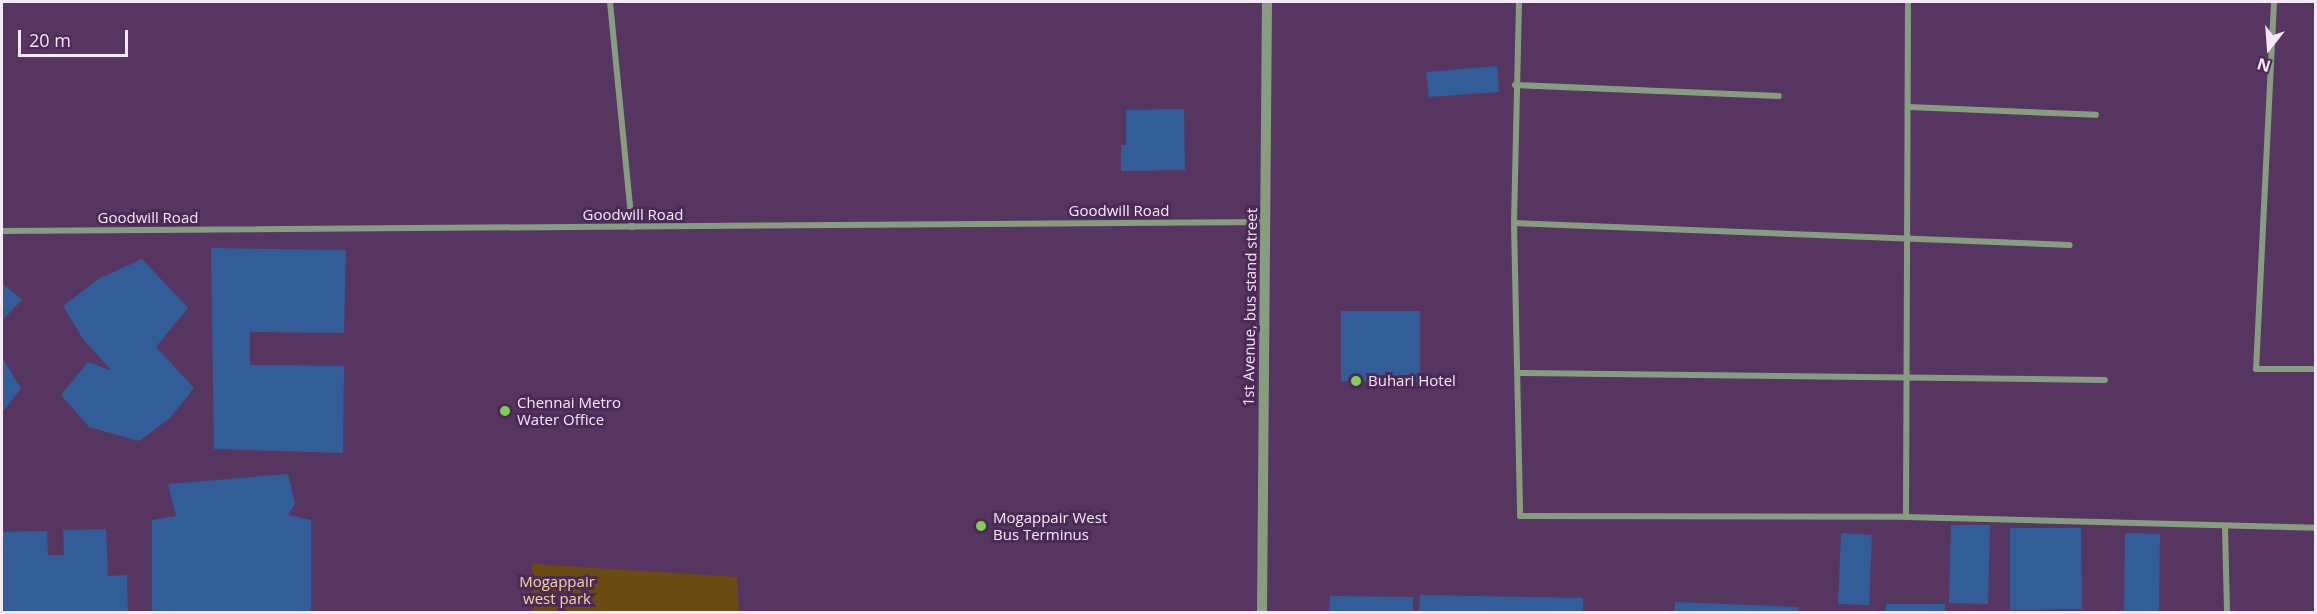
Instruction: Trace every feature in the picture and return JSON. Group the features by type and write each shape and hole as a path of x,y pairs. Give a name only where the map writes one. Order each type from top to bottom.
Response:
{"street":[{"path":"610,2 632,226"},
{"name":"1st Avenue, bus stand street","path":"1262,612 1267,2"},
{"path":"1519,2 1515,85 1514,223 1519,372 1520,516 1906,517 2225,528 2316,528"},
{"path":"1906,517 1910,238 1908,2"},
{"path":"2274,2 2256,369 2316,369"},
{"path":"1515,85 1779,96"},
{"path":"1909,107 2096,115"},
{"name":"Goodwill Road","path":"2,231 1266,222"},
{"path":"1514,223 2070,245"},
{"path":"1519,372 2105,380"},
{"path":"2225,528 2227,612"}],"green space":[{"name":"Mogappair west park","path":"532,564 737,577 739,612 533,612"}],"building":[{"path":"1497,66 1499,92 1429,97 1426,72"},
{"path":"1184,109 1185,170 1121,171 1121,145 1126,145 1126,110"},
{"path":"211,248 346,250 344,333 250,332 250,365 344,366 343,453 214,449"},
{"path":"142,259 188,308 156,347 194,388 169,419 139,441 89,427 61,395 88,362 112,371 83,339 63,306 100,278"},
{"path":"2,283 22,300 2,320"},
{"path":"1341,311 1420,311 1420,382 1341,381"},
{"path":"2,358 21,388 2,413"},
{"path":"288,474 295,504 288,515 311,520 311,612 152,612 152,520 176,516 168,484"},
{"path":"1951,525 1990,525 1988,604 1949,603"},
{"path":"2010,528 2081,528 2082,609 2010,610"},
{"path":"106,529 108,576 127,575 128,612 2,612 2,532 47,531 48,555 64,555 63,530"},
{"path":"1841,533 1872,535 1869,605 1838,604"},
{"path":"2125,533 2160,534 2159,612 2124,612"},
{"path":"1420,595 1583,598 1583,612 1419,612"},
{"path":"1330,596 1413,597 1413,612 1329,612"},
{"path":"1675,602 1799,607 1798,612 1675,612"},
{"path":"1886,604 1945,604 1945,612 1886,612"}],"place":[{"name":"Buhari Hotel","path":"1356,381"},
{"name":"Chennai Metro Water Office","path":"505,411"},
{"name":"Mogappair West Bus Terminus","path":"981,526"}]}
